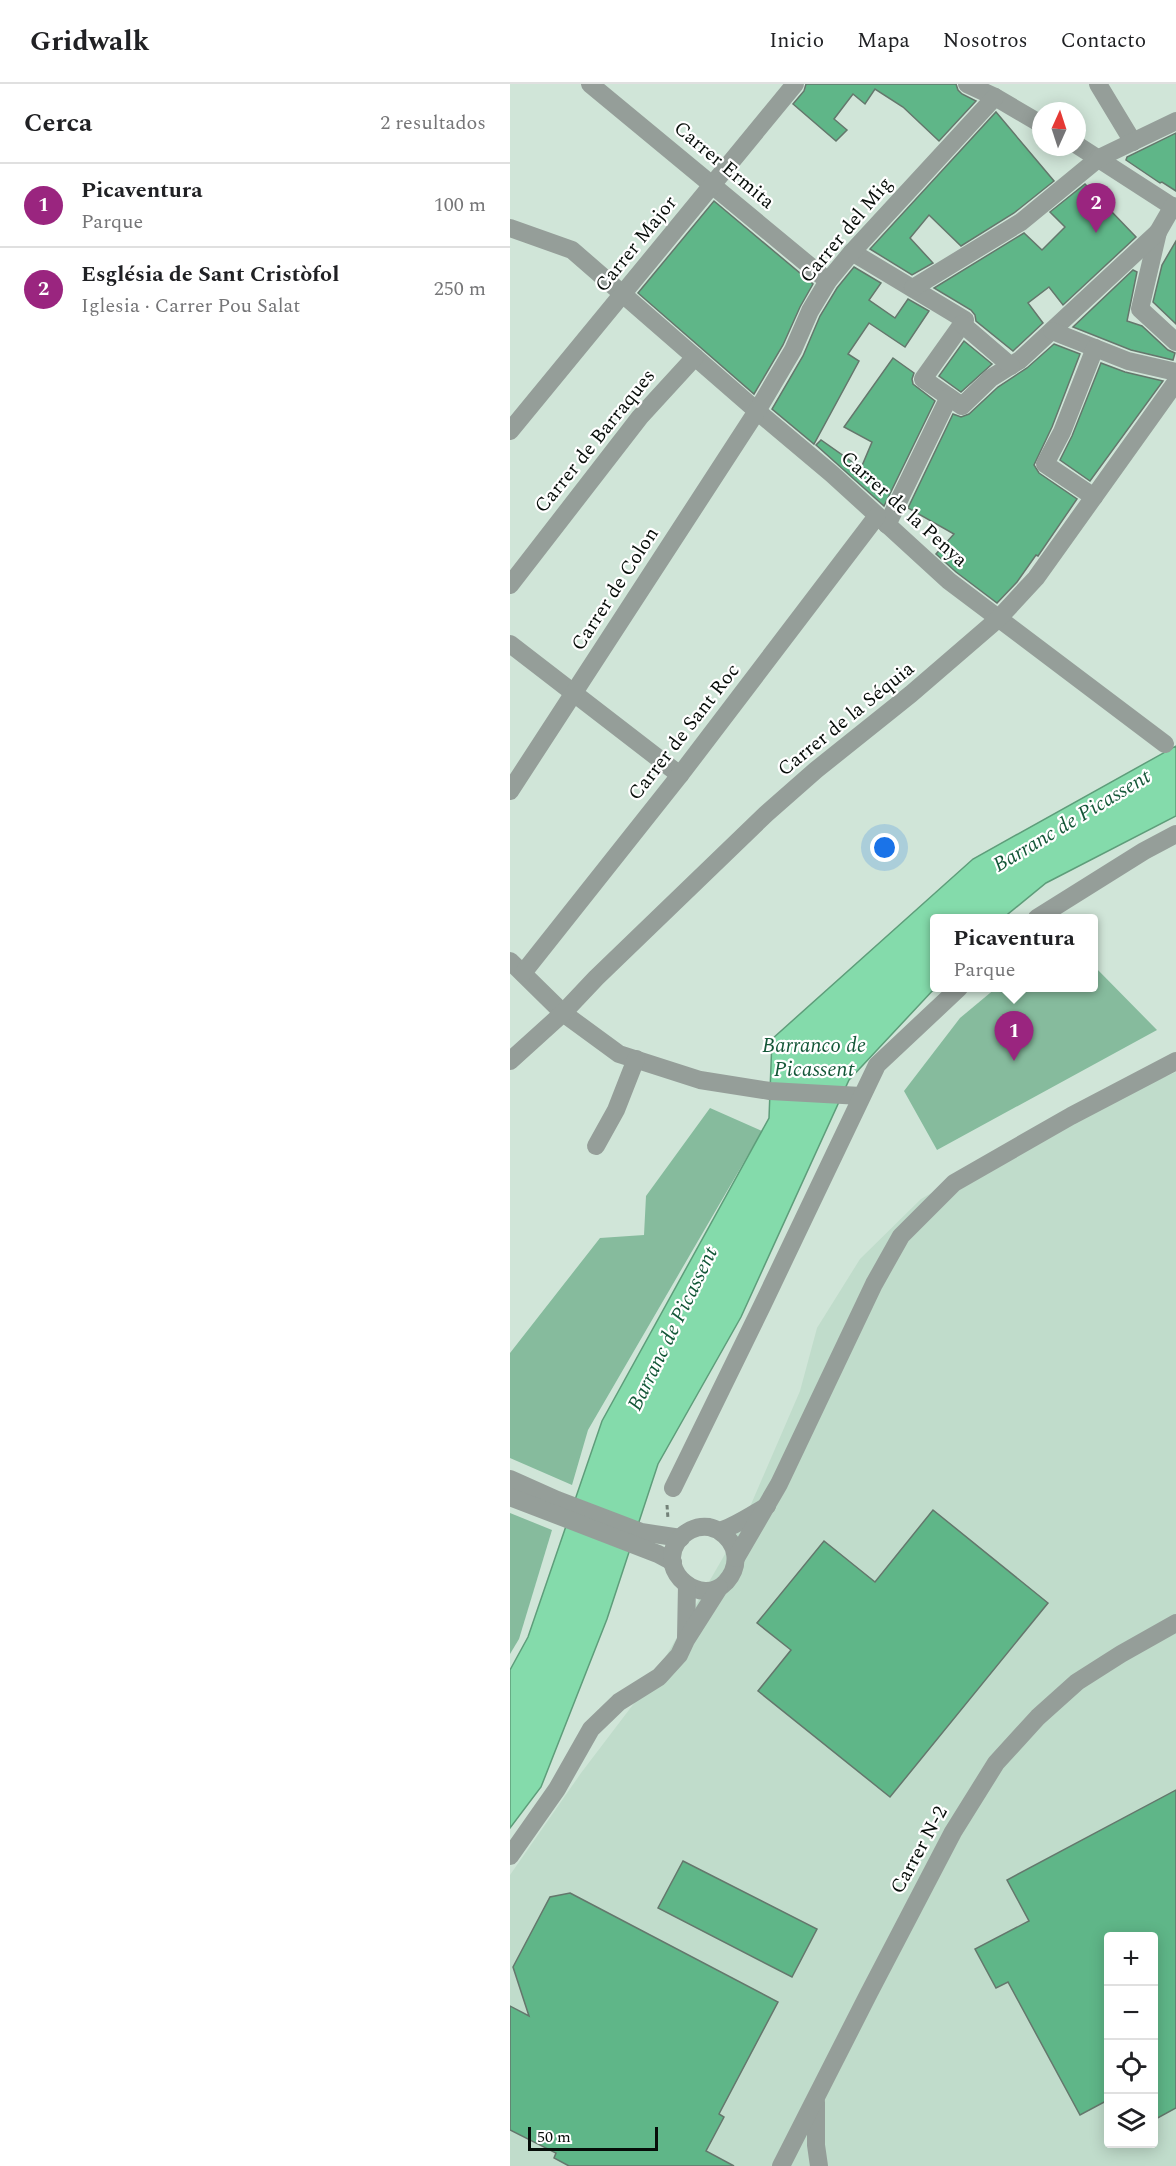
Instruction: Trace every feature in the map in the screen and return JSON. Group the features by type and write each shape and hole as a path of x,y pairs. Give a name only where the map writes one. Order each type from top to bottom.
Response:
{"street":[{"name":"Carrer Ermita","path":"590,84 828,281"},
{"name":"Carrer Major","path":"514,421 624,294 795,84"},
{"path":"967,84 1032,119"},
{"path":"1098,84 1133,142"},
{"name":"Carrer del Mig","path":"757,411 793,350 810,311 828,281 995,97"},
{"path":"913,288 1021,222 1099,158 1176,122"},
{"path":"852,252 965,320 923,379 962,406 991,378 1011,366 1052,331 1158,232 1174,208 1086,150"},
{"name":"Carrer de la Penya","path":"510,228 572,250 832,474 949,581 1165,744"},
{"path":"1158,232 1140,309 1176,342"},
{"path":"962,324 1011,366"},
{"path":"1052,331 1128,362 1176,372"},
{"path":"1094,497 1045,464 1062,432 1095,348"},
{"name":"Carrer de Barraques","path":"510,585 640,417 695,357"},
{"name":"Carrer de la Séquia","path":"510,1060 563,1014 596,978 766,814 998,619 1036,578 1176,382"},
{"name":"Carrer de Sant Roc","path":"516,967 680,775 882,520 949,397"},
{"name":"Carrer de Colon","path":"510,791 757,411"},
{"path":"510,644 680,775"},
{"path":"1043,914 1144,851 1176,834"},
{"path":"516,967 563,1014 619,1054 700,1080 770,1091 861,1096"},
{"path":"673,1488 877,1065 954,992"},
{"path":"596,1146 616,1110 636,1059"},
{"path":"510,1856 557,1790 591,1729 619,1702 660,1677 679,1655 718,1588 733,1574 736,1558 767,1506 874,1284 901,1236 954,1183 1071,1116 1176,1061"},
{"path":"510,1479 640,1539 673,1562"},
{"path":"510,1497 640,1539 674,1537 700,1527 720,1531 726,1535 734,1547 736,1558"},
{"path":"720,1531 767,1506"},
{"path":"674,1537 676,1544 673,1562 676,1575 693,1589 708,1591 718,1588"},
{"path":"686,1640 687,1585"},
{"name":"Carrer N-2","path":"781,2166 953,1832 996,1763 1038,1717 1077,1682 1176,1623"},
{"path":"816,2096 816,2145 819,2166"}],"path":[{"path":"673,1488 667,1500 674,1537"}],"shaded area":[{"path":"1098,970 1157,1030 937,1150 904,1091 960,1018 991,992 1098,992"},
{"path":"1176,1072 1176,2166 510,2166 510,1875 581,1773 654,1677 743,1523 800,1391 817,1328 860,1259 921,1199 1030,1137"},
{"path":"710,1108 762,1131 588,1430 572,1485 510,1458 510,1353 600,1238 644,1235 646,1196"},
{"path":"510,1513 552,1530 519,1639 510,1654"}],"water":[{"name":"Barranco de Picassent","path":"1176,746 1176,816 1046,883 1008,914 930,914 931,992 849,1080 741,1317 658,1464 607,1619 541,1787 510,1828 510,1670 528,1637 602,1421 769,1118 772,1039 973,859"}],"building":[{"path":"806,84 956,84 962,94 976,101 939,141 903,107 875,89 865,104 853,94 834,119 847,130 836,141 793,104 804,91"},
{"path":"996,112 1054,181 1014,213 961,246 929,215 910,238 933,263 912,275 870,249"},
{"path":"1176,133 1176,191 1126,160 1127,157"},
{"path":"1085,184 1136,237 1063,305 1049,287 1028,303 1043,323 1013,351 976,321 971,310 934,288 1024,233 1042,250 1065,227 1050,212"},
{"path":"714,201 813,284 783,345 754,394 638,293"},
{"path":"1176,241 1176,324 1153,302 1162,265"},
{"path":"854,267 881,283 869,300 895,318 908,299 929,311 905,347 869,323 848,354 859,361 814,444 772,409 803,356 820,316 837,288"},
{"path":"1133,270 1137,272 1127,321 1142,326 1168,350 1175,353 1173,360 1131,350 1073,327"},
{"path":"964,341 992,364 961,392 939,376"},
{"path":"1054,344 1080,354 1052,427 1034,465 1039,473 1077,499 1038,556 1036,555 1017,582 997,603 936,554 954,534 908,508 953,414 961,417 969,414 998,387 1027,368"},
{"path":"893,358 914,373 913,384 935,401 884,506 816,445 821,440 861,468 872,442 844,427"},
{"path":"1101,363 1125,372 1163,381 1090,481 1060,460"},
{"path":"933,1510 1048,1603 890,1797 758,1691 791,1650 757,1623 824,1541 875,1582"},
{"path":"1176,1790 1176,2108 1158,2118 1158,1932 1104,1932 1104,2102 1080,2115 1008,1982 996,1988 975,1949 1029,1921 1007,1880"},
{"path":"683,1861 817,1929 792,1977 658,1908"},
{"path":"570,1893 778,2002 719,2114 724,2117 706,2151 734,2166 569,2166 554,2158 556,2153 510,2130 510,2006 529,2016 513,1967 550,1897"}],"place":[{"name":"Església de Sant Cristòfol","path":"1096,233"},
{"name":"Picaventura","path":"1014,1061"}],"water label":[{"name":"Barranc de Picassent","path":"1072,821"},
{"name":"Barranc de Picassent","path":"673,1329"}]}
